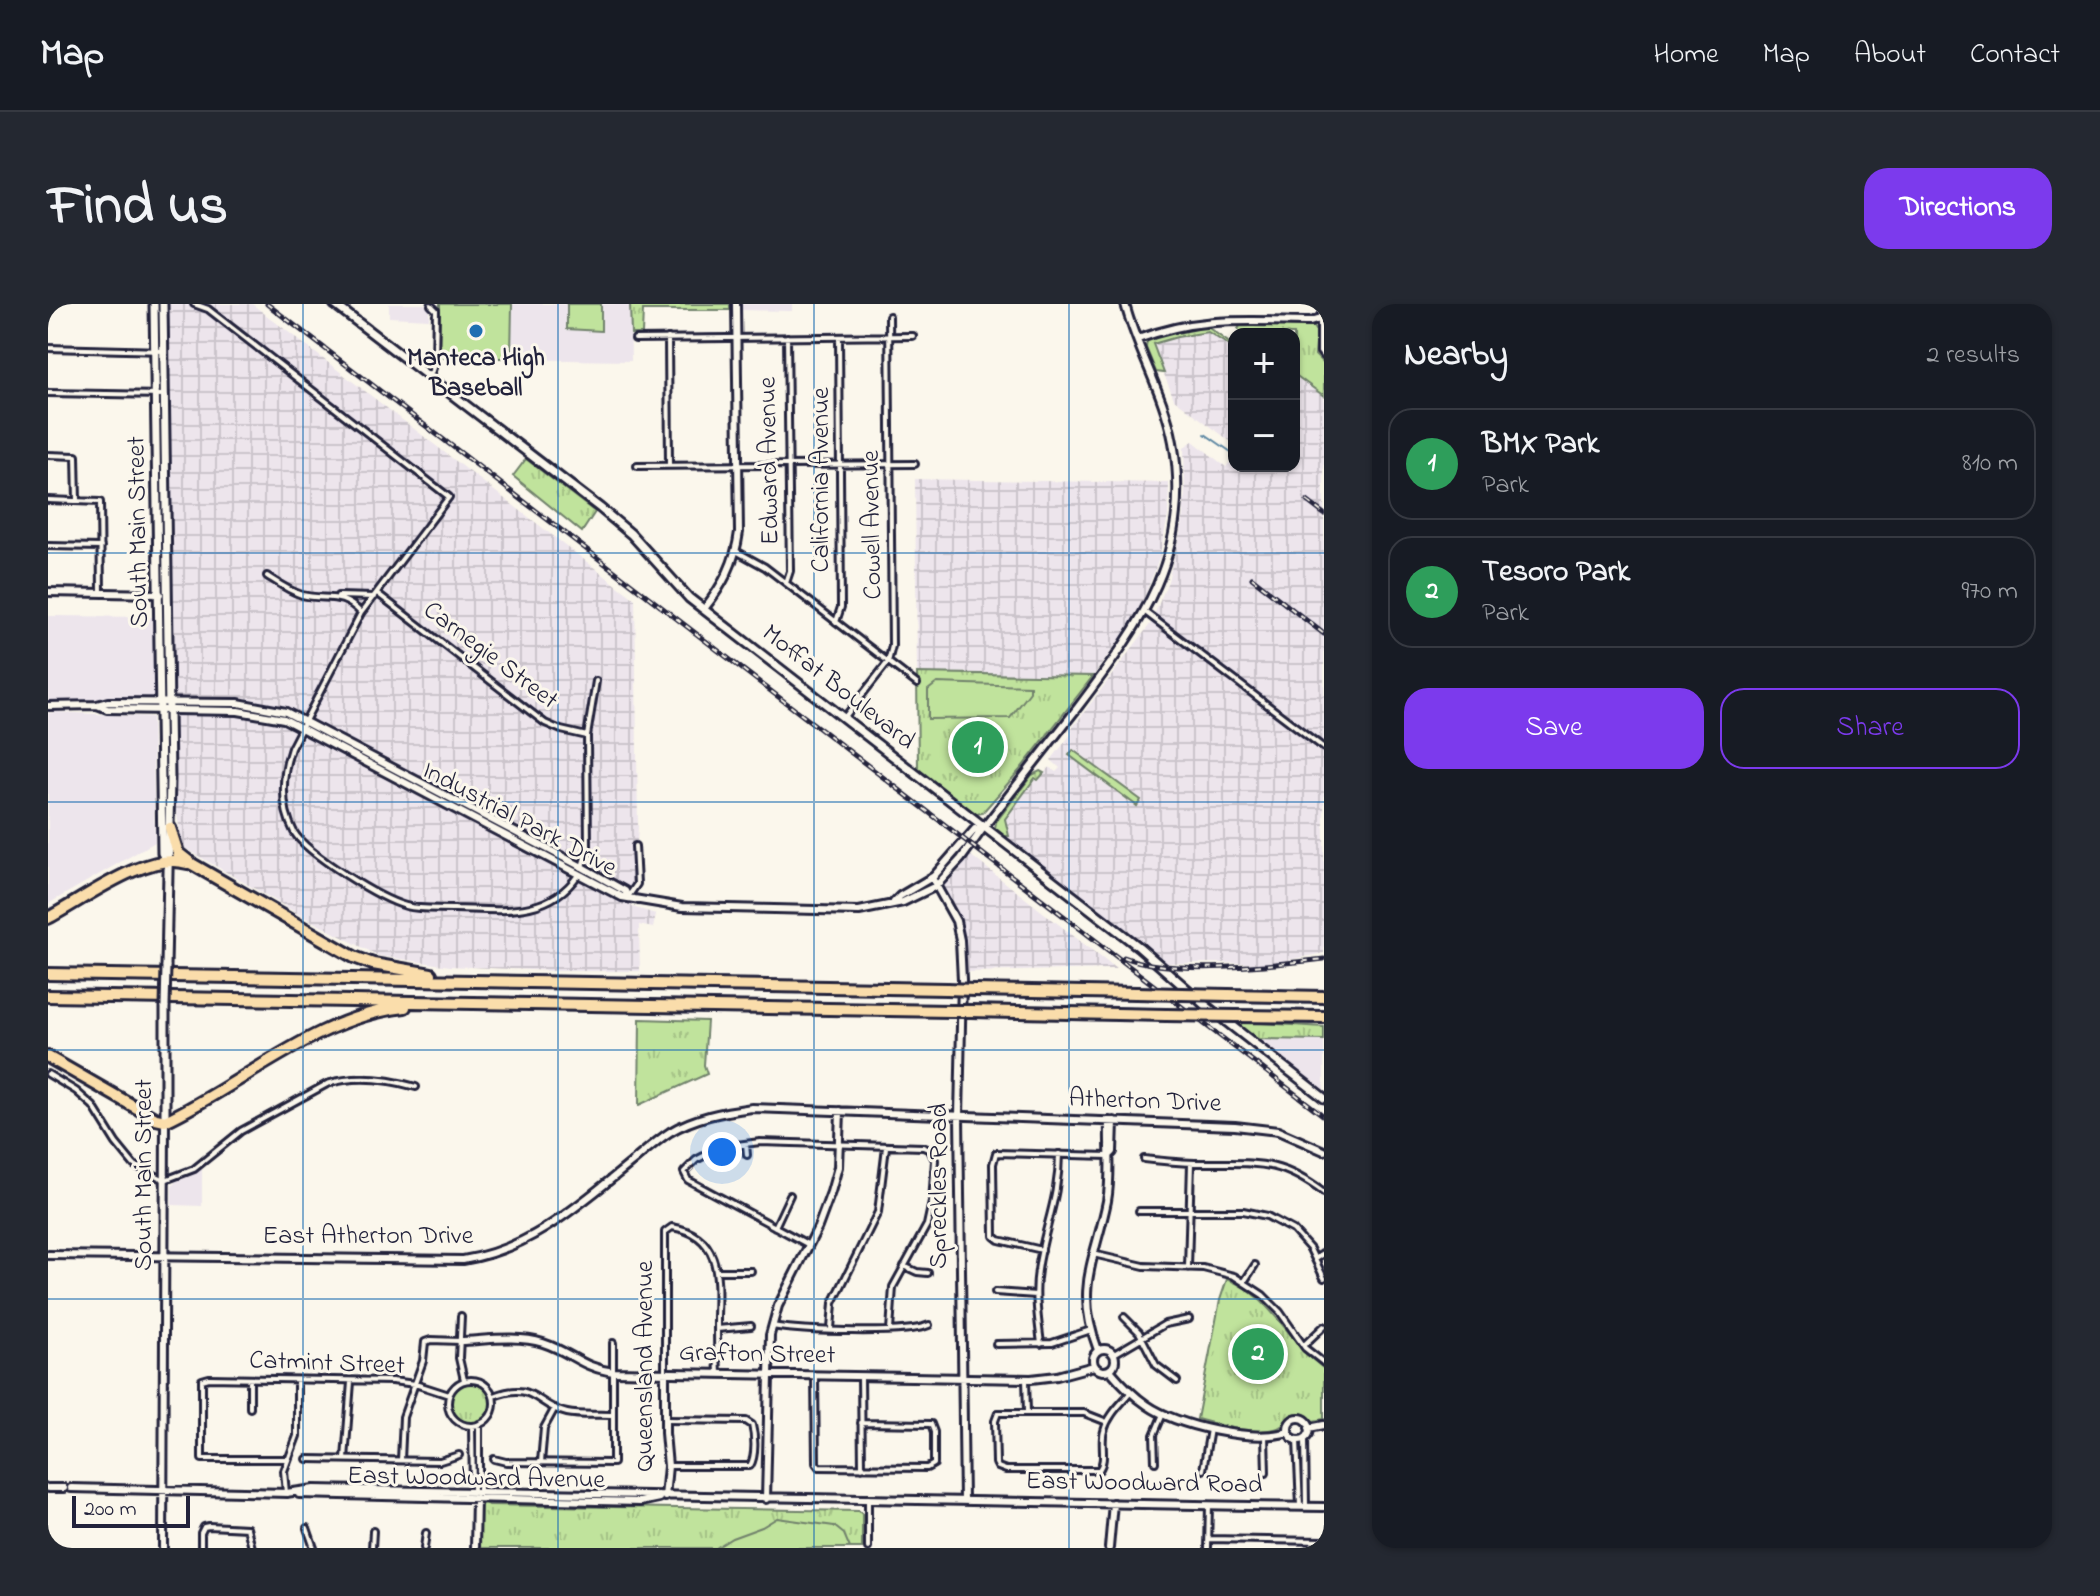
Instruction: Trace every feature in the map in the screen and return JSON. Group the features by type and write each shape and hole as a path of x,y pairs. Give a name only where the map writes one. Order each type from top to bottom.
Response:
{"highway":[{"path":"170,828 178,853 192,864 354,957 408,972 476,981"},
{"path":"48,918 146,864 166,860 192,864"},
{"path":"48,974 1324,997"},
{"path":"48,996 1324,1020"},
{"path":"48,1057 156,1119 165,1121 345,1020 390,1008 446,1002"}],"main road":[{"name":"South Main Street","path":"154,304 160,351"},
{"name":"South Main Street","path":"163,304 160,351 160,594 170,778 162,853 166,860"},
{"name":"Moffat Boulevard","path":"337,305 631,534 668,577 704,609 1139,947 1205,1005 1324,1098"},
{"name":"South Main Street","path":"161,503 167,618 160,746 170,828 166,860 165,1121"},
{"path":"160,594 167,618"},
{"path":"160,746 164,754 164,769 170,778"}],"street":[{"path":"194,304 208,309 449,497 361,613 287,759 284,786 287,814 294,832 318,856 392,900 410,907 526,909 553,899 580,871 588,838 587,736 596,681"},
{"path":"704,609 724,582 736,551 739,465 736,304"},
{"path":"984,827 1121,650 1145,612 1168,554 1177,481 1168,418 1125,304"},
{"path":"429,377 435,362 436,310 431,305"},
{"path":"1324,309 1320,319 1320,352 1324,357"},
{"name":"Cowell Avenue","path":"888,662 892,646 889,316"},
{"path":"1138,339 1164,329 1203,321 1310,322 1320,319"},
{"path":"635,339 913,336"},
{"name":"Edward Avenue","path":"786,583 790,571 787,337"},
{"name":"California Avenue","path":"836,622 841,607 839,337"},
{"path":"668,338 669,466"},
{"path":"48,348 160,351"},
{"path":"48,393 161,395"},
{"path":"48,455 76,456 77,501"},
{"path":"637,466 915,464"},
{"path":"48,500 100,502 101,593"},
{"path":"48,546 101,547"},
{"path":"736,551 786,583 917,684"},
{"path":"267,576 301,594 376,595"},
{"path":"48,592 160,594"},
{"name":"Carnegie Street","path":"376,595 545,723 587,736"},
{"path":"335,596 361,613"},
{"path":"1145,612 1324,748"},
{"path":"844,718 888,662"},
{"name":"Industrial Park Drive","path":"48,706 108,702 255,712 304,724 580,871 625,891 628,897 662,906 859,911 893,903 915,897 936,886 984,827"},
{"name":"Industrial Park Drive","path":"893,903 932,878 951,860 975,829 984,827"},
{"path":"628,897 637,884 635,846"},
{"name":"Spreckles Road","path":"932,878 956,921 960,940 964,1501"},
{"path":"48,1074 93,1106 134,1165 165,1180 194,1169 241,1131 327,1084 342,1080 392,1080 416,1087"},
{"name":"East Atherton Drive","path":"48,1255 463,1260 485,1257 521,1243 556,1224 668,1133 691,1121 752,1108 959,1116"},
{"path":"766,1499 768,1348 772,1326 778,1306 831,1192 838,1167 840,1111"},
{"name":"Atherton Drive","path":"959,1116 1263,1128 1295,1137 1324,1151"},
{"name":"South Main Street","path":"163,1548 165,1121"},
{"path":"1098,1350 1091,1330 1086,1296 1092,1253 1107,1198 1112,1121"},
{"path":"809,1245 688,1180 684,1172 705,1154 721,1147 760,1142 923,1147 930,1150 935,1160 927,1225 892,1291 890,1330"},
{"path":"746,1144 747,1155"},
{"path":"831,1329 833,1303 878,1212 886,1147"},
{"path":"1042,1250 996,1239 993,1230 993,1164 996,1153 1109,1156"},
{"path":"1041,1344 1036,1295 1042,1250 1058,1187 1059,1154"},
{"path":"1144,1159 1260,1163 1300,1177 1324,1193"},
{"path":"1188,1268 1191,1163"},
{"path":"775,1227 790,1195"},
{"path":"1139,1211 1243,1211 1267,1216 1293,1230 1315,1259 1324,1278"},
{"name":"Queensland Avenue","path":"665,1497 668,1466 665,1420 665,1230 672,1227 695,1235 712,1254 717,1271"},
{"path":"1092,1253 1144,1266 1216,1270 1244,1282 1280,1312 1304,1345 1324,1363"},
{"path":"1315,1259 1324,1253"},
{"path":"1244,1282 1255,1265"},
{"path":"904,1266 928,1273"},
{"path":"718,1374 717,1271 751,1271"},
{"path":"995,1292 1036,1295"},
{"path":"461,1316 460,1366 464,1380"},
{"path":"1124,1317 1143,1337 1156,1365 1177,1381"},
{"path":"1114,1354 1165,1324 1189,1319"},
{"path":"772,1326 890,1330 929,1325"},
{"path":"717,1329 751,1326"},
{"path":"1304,1345 1324,1326"},
{"path":"996,1344 1041,1344 1091,1330"},
{"name":"Grafton Street","path":"415,1384 423,1361 425,1342 431,1340 532,1341 551,1347 584,1365 614,1372 1026,1379 1057,1376 1094,1366"},
{"path":"494,1459 613,1463 613,1343"},
{"path":"1107,1349 1114,1354 1115,1363 1110,1370 1101,1371 1094,1366 1093,1357 1098,1350 1107,1349"},
{"path":"1110,1370 1131,1392 1163,1414 1210,1428 1265,1435 1288,1432 1301,1439"},
{"path":"815,1377 815,1441 819,1467 932,1467 934,1432 929,1423 861,1423"},
{"path":"861,1377 862,1468"},
{"path":"250,1379 250,1408"},
{"path":"1026,1379 1027,1412"},
{"name":"Catmint Street","path":"287,1459 202,1459 202,1380 392,1381 415,1384 449,1395"},
{"path":"286,1493 284,1471 297,1436 297,1380"},
{"path":"464,1380 483,1382 494,1396 491,1415 472,1426 463,1425 453,1418 448,1409 449,1395 464,1380"},
{"path":"345,1459 351,1382"},
{"path":"401,1460 401,1427 415,1384"},
{"path":"494,1396 504,1392 523,1392 540,1397 555,1408 576,1414 613,1415"},
{"path":"1107,1422 1084,1413 1002,1412 996,1416 998,1467 1006,1470 1101,1468 1102,1439 1107,1422 1131,1392"},
{"path":"541,1462 542,1436 555,1408"},
{"path":"1155,1462 1154,1435 1163,1414"},
{"path":"1288,1432 1290,1422 1296,1418 1306,1421 1309,1428"},
{"path":"665,1420 746,1421 754,1429 754,1458 750,1466 668,1466"},
{"path":"475,1548 479,1424"},
{"path":"1303,1506 1301,1439 1309,1428 1324,1425"},
{"path":"472,1426 476,1494"},
{"path":"1203,1470 1210,1428"},
{"path":"1265,1435 1266,1473"},
{"path":"307,1459 440,1461 459,1455"},
{"name":"East Woodward Avenue","path":"48,1488 315,1496 624,1493 665,1497 964,1501"},
{"path":"868,1498 868,1548"},
{"name":"East Woodward Road","path":"964,1501 1324,1507"},
{"path":"1111,1548 1113,1503"},
{"path":"1208,1548 1209,1505"},
{"path":"201,1548 201,1533 204,1527 209,1526 247,1528 252,1548"},
{"path":"307,1528 314,1548"},
{"path":"372,1548 373,1531"},
{"path":"424,1548 426,1533"},
{"path":"1209,1539 1324,1541"}],"shaded area":[{"path":"168,304 252,304 635,599 638,828 632,907 656,914 653,928 639,925 640,971 450,966 379,956 298,914 183,847 175,805"},
{"path":"389,304 429,304 429,319 389,317"},
{"path":"440,304 630,304 631,361 439,358"},
{"path":"741,304 792,304 792,311 741,310"},
{"path":"1212,332 1228,342 1228,440 1174,399 1152,345 1177,337"},
{"path":"1300,379 1324,397 1324,953 1273,963 1164,963 1126,929 1005,836 1008,836 1004,819 1035,778 1039,780 1049,767 1056,772 1060,768 1051,760 1151,623 1168,581 1182,525 1184,447 1193,441 1226,467 1228,464 1228,472 1300,472"},
{"path":"915,479 1169,483 1168,516 1159,559 1144,598 1128,628 1093,676 917,673"},
{"path":"48,616 155,617 156,700 65,700 48,703"},
{"path":"48,713 152,717 155,842 48,904"},
{"path":"970,855 1116,969 965,972 965,946 956,910 941,886 956,874"},
{"path":"1255,1039 1324,1040 1324,1092"},
{"path":"202,1167 202,1206 172,1205 175,1182"}],"green space":[{"name":"Manteca High Baseball","path":"440,304 512,304 511,358 439,358"},
{"path":"567,304 601,304 601,331 567,329"},
{"path":"630,304 730,304 730,310 643,310 642,334 631,334"},
{"path":"1241,325 1313,327 1317,333 1315,355 1324,364 1324,396 1300,378 1300,328 1239,328"},
{"path":"1206,326 1228,345 1208,332 1153,344 1164,373 1156,372 1146,348 1147,340 1170,331"},
{"path":"526,459 595,512 582,532 513,476"},
{"path":"917,673 1093,676 1019,771 982,813 976,814 918,770"},
{"path":"937,683 1030,686 1030,692 1010,718 928,719 928,690"},
{"path":"1073,750 1141,800 1137,806 1069,755"},
{"path":"1040,771 1044,773 1038,780 1035,778 1005,819 1009,836 1005,836 995,828 996,822 1032,775"},
{"path":"640,1019 707,1021 704,1065 707,1074 639,1105"},
{"path":"1232,1021 1324,1027 1324,1040 1255,1039"},
{"path":"1227,1279 1256,1296 1324,1369 1324,1419 1313,1421 1296,1416 1278,1428 1256,1431 1197,1419 1220,1300"},
{"path":"471,1381 486,1387 492,1402 486,1417 471,1423 456,1417 450,1402 456,1387"},
{"path":"483,1502 488,1505 859,1511 862,1514 862,1548 479,1548 480,1507"},
{"path":"777,1518 834,1526 844,1534 850,1548 716,1548"}],"waterway":[{"path":"1205,434 1228,450"}],"railway":[{"path":"267,304 1324,1116"},
{"path":"1307,501 1324,514"},
{"path":"1252,578 1324,634"},
{"path":"1124,957 1144,963 1194,968 1324,959"}],"place":[{"name":"Manteca High Baseball","path":"476,331"},
{"name":"BMX Park","path":"978,747"},
{"name":"Tesoro Park","path":"1258,1354"}]}
